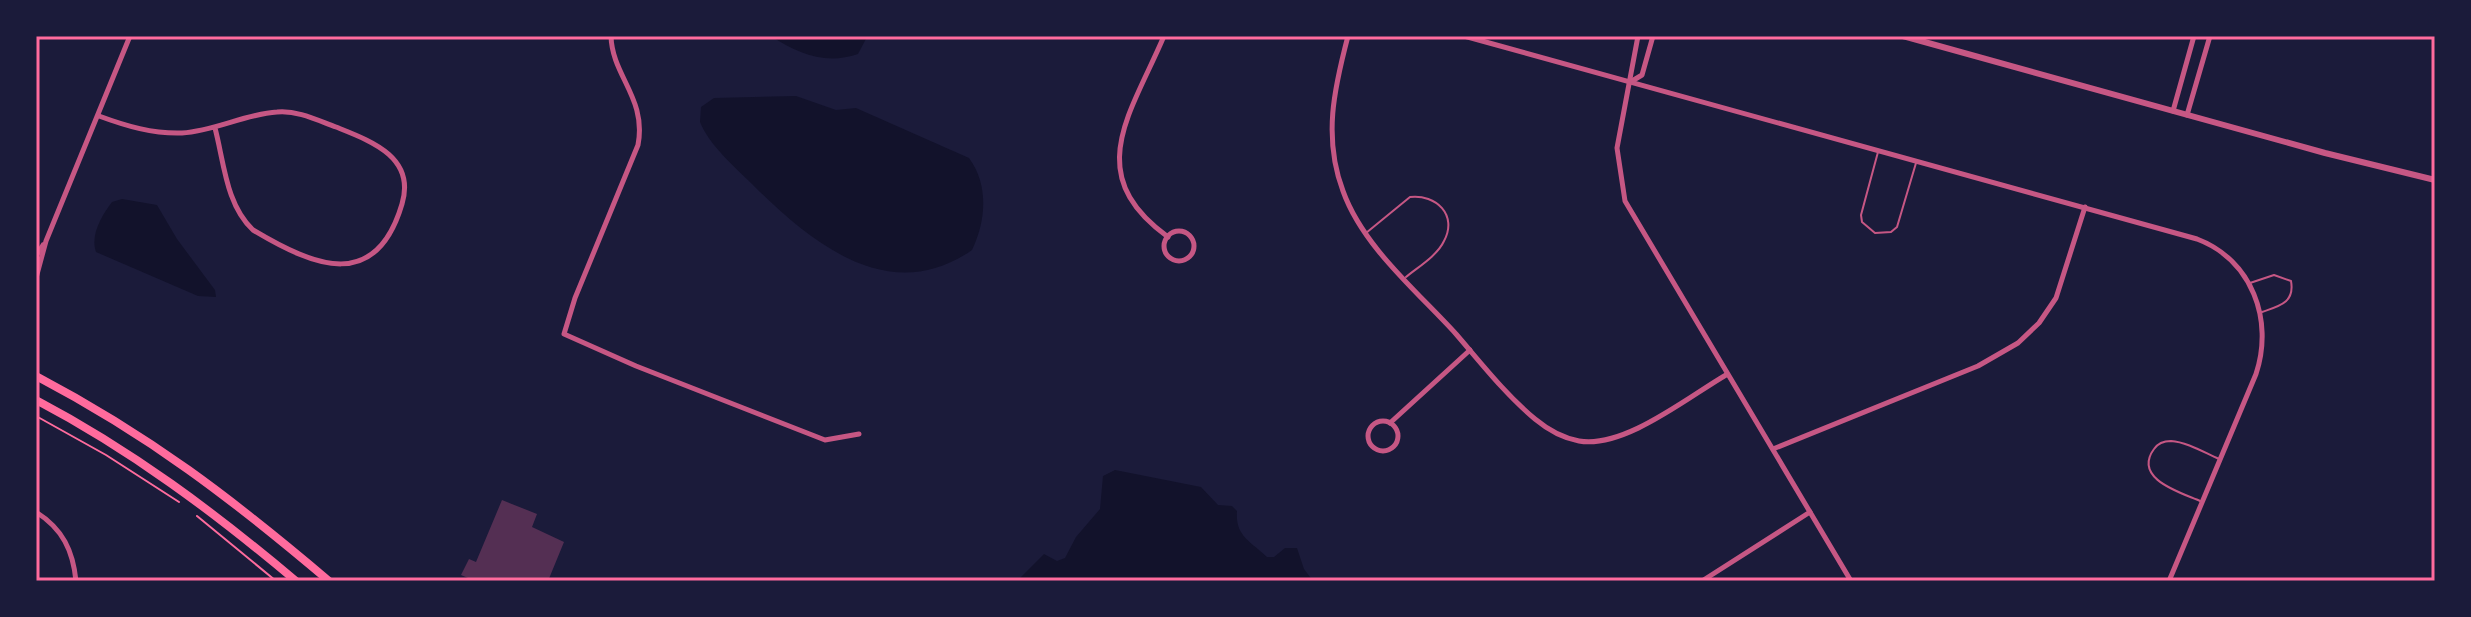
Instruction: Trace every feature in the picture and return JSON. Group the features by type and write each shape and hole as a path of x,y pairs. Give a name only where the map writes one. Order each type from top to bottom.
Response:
{"main road":[{"path":"36,376 124,424 192,469 329,581"},
{"path":"36,400 157,471 296,581"}],"street":[{"path":"36,278 46,241 130,36"},
{"path":"611,36 611,46 635,98 642,124 638,145 575,298 564,334 636,366 825,440 859,434"},
{"path":"1164,36 1123,133 1117,165 1120,180 1139,213 1168,237"},
{"path":"1348,36 1334,90 1331,135 1343,192 1366,233 1536,419 1579,441 1609,439 1629,433 1726,375"},
{"path":"1464,36 2204,241 2228,257 2250,283 2261,312 2264,337 2261,361 2169,581"},
{"path":"1638,36 1629,69 1631,82 1617,148 1625,201 1851,581"},
{"path":"1631,82 1642,75 1653,36"},
{"path":"1903,36 2435,180"},
{"path":"2173,111 2194,36"},
{"path":"2187,115 2210,36"},
{"path":"99,116 136,129 163,133 215,128 282,111 312,118 384,148 400,166 405,192 384,245 360,262 336,264 253,230 243,221 233,201 215,128"},
{"path":"1773,449 1978,366 2018,343 2047,313 2061,287 2085,207"},
{"path":"1179,232 1189,236 1194,243 1191,255 1184,260 1171,258 1164,248 1168,237 1179,232"},
{"path":"36,256 46,241"},
{"path":"1390,423 1470,350"},
{"path":"1380,421 1390,423 1397,432 1396,441 1386,450 1377,449 1370,443 1369,430 1380,421"},
{"path":"36,512 60,533 71,551 76,581"},
{"path":"1702,581 1810,512"}],"lane":[{"path":"1878,150 1861,215 1867,229 1875,233 1891,232 1897,227 1917,161"},
{"path":"1366,233 1410,197 1430,198 1439,203 1448,222 1445,240 1405,278"},
{"path":"2250,283 2274,275 2291,281 2291,295 2286,303 2261,312"},
{"path":"2202,502 2156,481 2151,470 2152,454 2159,444 2170,441 2220,460"}],"path":[{"path":"36,416 106,455 179,503"},
{"path":"189,510 276,581"}],"shaded area":[{"path":"771,36 867,37 858,54 824,58 802,53"},
{"path":"796,96 836,110 856,108 969,158 980,180 983,203 980,227 972,250 941,266 911,272 881,270 853,260 825,246 775,206 723,155 700,122 701,107 714,98"},
{"path":"122,199 157,205 177,239 215,290 216,297 198,296 96,252 96,232 101,219 112,202"},
{"path":"1115,470 1201,487 1218,505 1232,506 1237,511 1241,532 1267,557 1274,557 1285,548 1297,548 1304,569 1313,581 1017,581 1044,554 1057,561 1065,558 1076,537 1100,509 1103,476"}],"building":[{"path":"502,500 537,514 532,527 564,542 548,581 475,581 461,575 469,559 476,562"}]}
